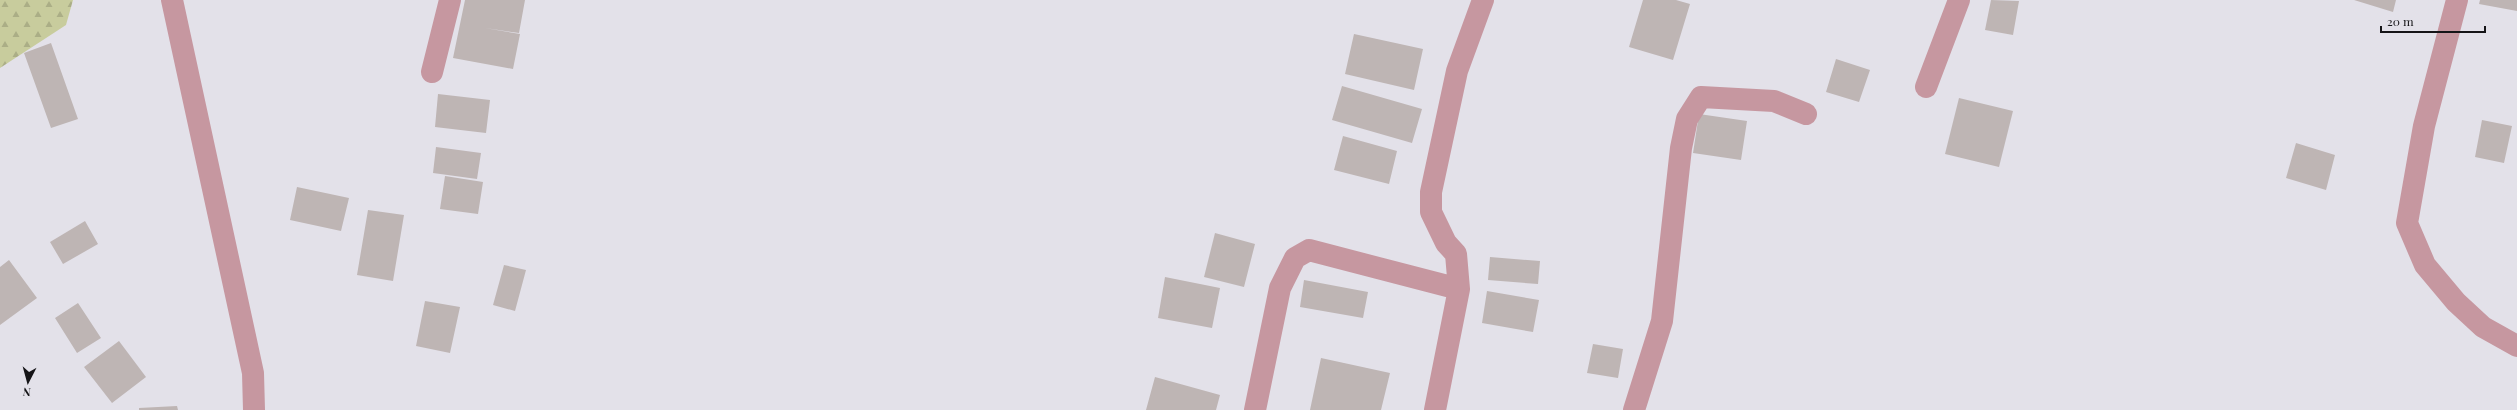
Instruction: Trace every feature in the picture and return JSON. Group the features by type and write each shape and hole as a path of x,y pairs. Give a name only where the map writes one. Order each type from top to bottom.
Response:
{"street":[{"path":"172,0 253,373 254,410"},
{"path":"432,72 450,0"},
{"path":"1435,410 1459,290 1456,254 1446,243 1431,212 1431,192 1457,71 1483,0"},
{"path":"1926,87 1959,0"},
{"path":"2457,0 2424,126 2407,223 2425,265 2456,302 2484,327 2517,346"},
{"path":"1634,410 1662,321 1681,148 1687,119 1700,97 1774,101 1806,114"},
{"path":"1255,410 1280,288 1295,258 1309,250 1459,290"}],"green space":[{"path":"0,0 73,0 66,25 0,68"}],"building":[{"path":"465,0 525,0 519,33 485,28 520,34 513,69 453,58"},
{"path":"1643,0 1676,0 1690,4 1673,60 1629,47"},
{"path":"1991,0 2019,1 2013,35 1985,30"},
{"path":"2354,0 2396,0 2393,12"},
{"path":"2480,0 2517,0 2517,11 2479,4"},
{"path":"1354,34 1423,49 1414,90 1345,74"},
{"path":"51,43 78,119 51,128 24,53"},
{"path":"1836,59 1870,70 1859,102 1826,92"},
{"path":"1342,86 1422,109 1412,143 1332,120"},
{"path":"438,94 490,100 486,133 435,127"},
{"path":"1959,98 2013,111 1999,167 1945,154"},
{"path":"1699,114 1747,121 1741,160 1693,153"},
{"path":"2482,120 2512,126 2504,163 2475,157"},
{"path":"1343,136 1397,151 1389,184 1334,170"},
{"path":"2296,143 2335,155 2326,190 2286,178"},
{"path":"436,147 481,153 477,179 433,173"},
{"path":"445,176 483,182 478,214 440,209"},
{"path":"297,187 349,198 341,231 290,220"},
{"path":"368,210 404,215 393,281 357,275"},
{"path":"85,221 98,244 63,264 50,242"},
{"path":"1215,233 1255,244 1244,287 1204,277"},
{"path":"1490,257 1540,261 1538,284 1488,280"},
{"path":"9,260 37,298 0,325 0,267"},
{"path":"504,265 526,270 515,311 493,305"},
{"path":"1165,277 1220,288 1212,328 1158,318"},
{"path":"1304,280 1368,292 1363,318 1300,307"},
{"path":"1487,291 1539,300 1533,332 1482,323"},
{"path":"425,301 460,307 450,353 416,346"},
{"path":"78,303 101,338 77,353 55,318"},
{"path":"119,341 146,377 112,403 84,367"},
{"path":"1593,344 1623,349 1618,378 1587,373"},
{"path":"1321,358 1390,373 1381,410 1310,410"},
{"path":"1155,377 1220,395 1216,410 1146,410"},
{"path":"177,406 178,410 139,410 139,408"}]}
